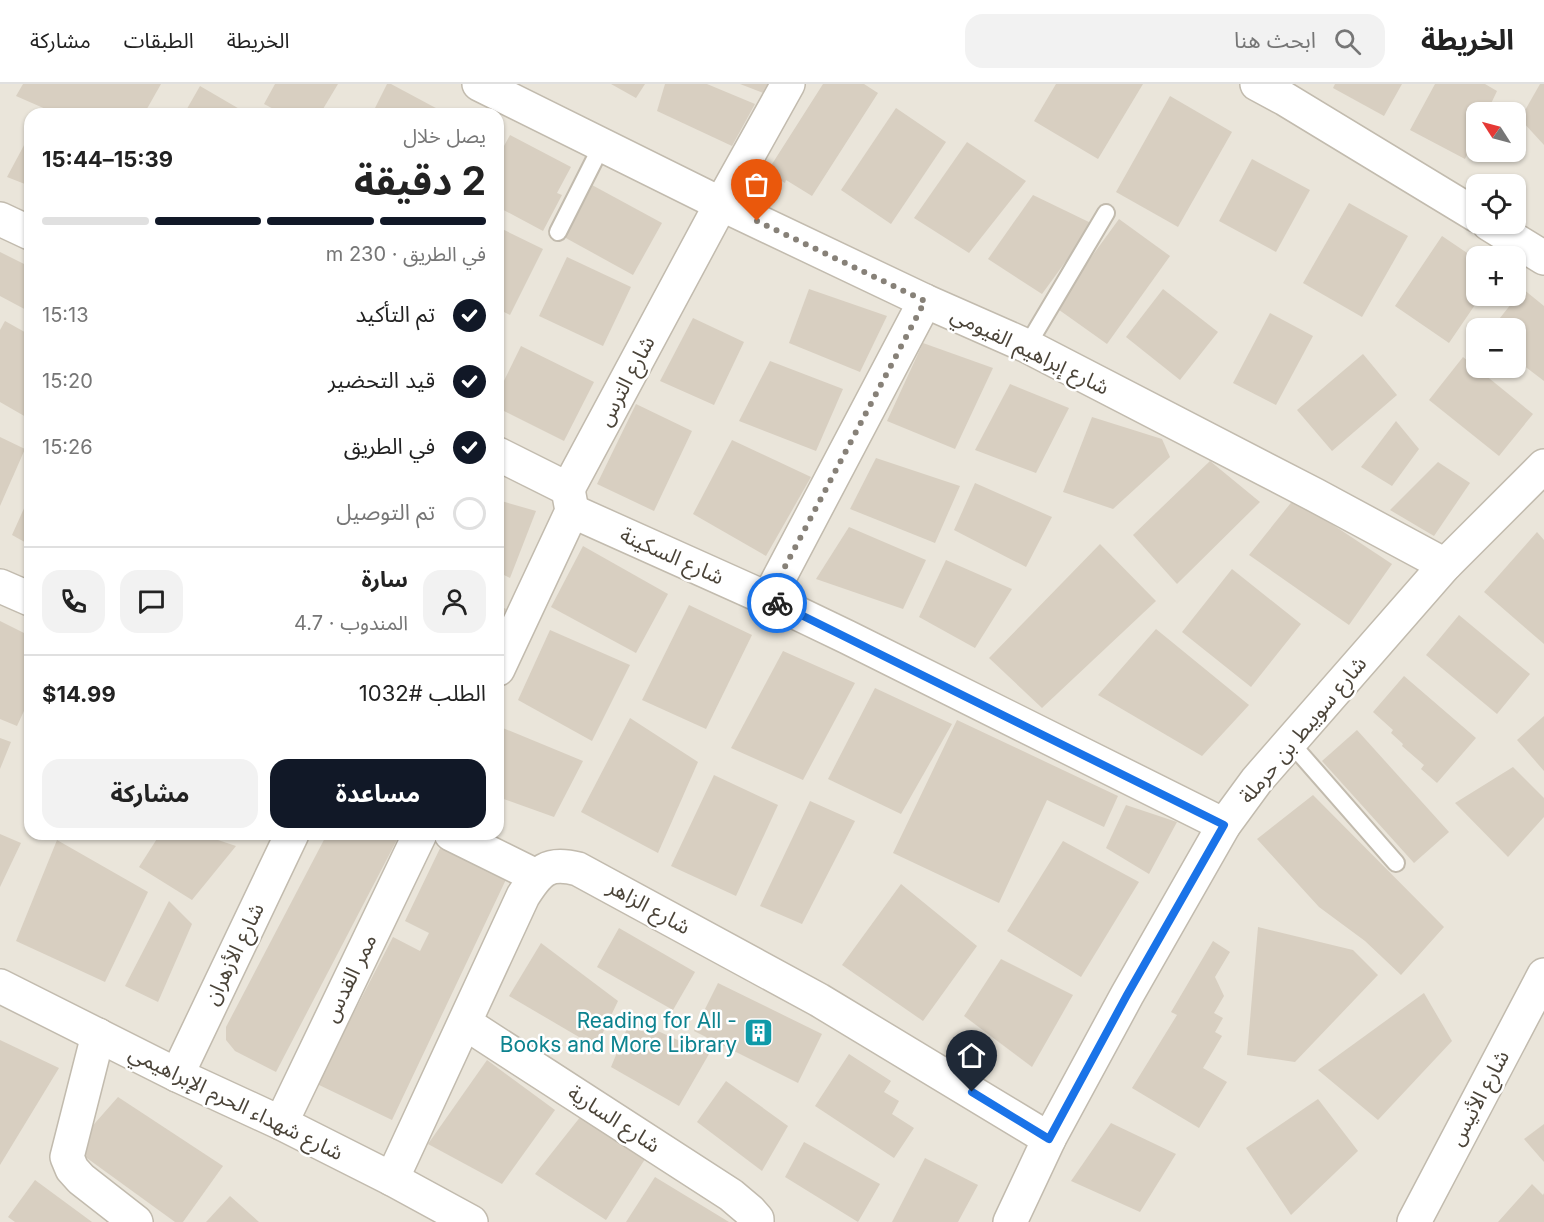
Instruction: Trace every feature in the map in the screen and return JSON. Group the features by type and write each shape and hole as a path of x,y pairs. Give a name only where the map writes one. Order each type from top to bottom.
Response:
{"street":[{"name":"شارع الترس","path":"570,500 721,204 788,84"},
{"path":"1257,84 1290,91 1466,208"},
{"name":"شارع إبراهيم الفيومي","path":"497,95 925,301 1027,346 1445,565"},
{"path":"0,219 24,230"},
{"path":"1505,234 1544,258"},
{"path":"768,599 925,301"},
{"path":"504,458 570,500 504,655"},
{"name":"شارع سويبط بن حرملة","path":"1010,1222 1049,1139 1224,825 1257,780 1445,565 1544,466"},
{"name":"شارع السكينة","path":"570,500 1224,825"},
{"path":"0,586 24,596"},
{"name":"شارع الأزهران","path":"177,1075 289,840"},
{"name":"ممر القدس","path":"281,1123 417,840"},
{"path":"392,1179 523,896 536,876 464,840"},
{"name":"شارع الزاهر","path":"536,876 547,868 561,864 578,869 819,999 1049,1139"},
{"name":"شارع الأنيس","path":"1414,1222 1542,982"},
{"name":"شارع شهداء الحرم الإبراهيمي","path":"0,986 177,1075 281,1123 471,1222"},
{"name":"شارع السارية","path":"465,1023 731,1195 750,1211 757,1222"},
{"path":"98,1035 67,1157 72,1169 81,1179 136,1222"}],"lane":[{"path":"558,232 602,145"},
{"path":"1027,346 1106,213"},
{"path":"1290,742 1396,862"}],"shaded area":[{"path":"0,84 1544,84 1544,1222 0,1222"}],"building":[{"path":"23,84 161,84 147,108 43,108 16,96"},
{"path":"275,84 338,84 324,108 272,108 264,104"},
{"path":"387,84 391,84 436,108 375,108"},
{"path":"611,84 645,84 636,98"},
{"path":"665,84 707,84 755,104 732,146 657,111"},
{"path":"740,84 769,84 766,94"},
{"path":"823,84 864,84 878,93 812,196 786,180 785,183 767,172"},
{"path":"1056,84 1143,84 1098,159 1034,121"},
{"path":"1335,84 1402,84 1384,116 1333,88"},
{"path":"1435,84 1485,84 1497,91 1492,102 1466,102 1465,159 1410,130"},
{"path":"1540,84 1544,84 1544,145 1526,126 1526,108"},
{"path":"200,86 238,108 187,108"},
{"path":"1170,96 1232,132 1178,227 1116,192"},
{"path":"896,108 946,142 891,224 841,190"},
{"path":"510,135 571,167 557,193 562,195 543,231 504,210 504,146"},
{"path":"967,142 1026,181 969,253 914,218"},
{"path":"24,145 24,184 7,177"},
{"path":"1252,159 1310,190 1276,252 1219,221"},
{"path":"592,185 662,223 633,275 564,237"},
{"path":"1033,195 1093,224 1042,294 988,259"},
{"path":"1349,203 1408,236 1362,317 1303,283"},
{"path":"1119,219 1170,256 1107,344 1055,307"},
{"path":"504,230 543,249 510,315 504,312"},
{"path":"1442,236 1466,252 1466,306 1474,306 1449,343 1395,306"},
{"path":"0,252 24,264 24,309 0,296"},
{"path":"567,257 631,287 603,346 539,316"},
{"path":"809,289 887,316 860,372 789,343"},
{"path":"1163,289 1218,332 1180,380 1126,337"},
{"path":"1526,291 1544,306 1544,381 1526,367 1526,318 1500,318 1509,306 1526,306"},
{"path":"1270,313 1313,336 1276,405 1233,383"},
{"path":"693,318 744,342 714,405 660,381"},
{"path":"5,321 24,332 24,416 0,402 0,330"},
{"path":"923,343 993,368 955,449 887,421"},
{"path":"521,346 594,382 564,441 504,411 504,381"},
{"path":"1363,354 1397,395 1332,451 1297,410"},
{"path":"1463,357 1466,359 1466,378 1489,378 1533,414 1499,456 1429,400"},
{"path":"770,361 843,389 816,451 739,421"},
{"path":"1010,384 1069,408 1036,473 975,450"},
{"path":"636,404 692,431 654,511 597,484"},
{"path":"1092,417 1162,439 1170,457 1113,509 1063,492"},
{"path":"1396,421 1419,449 1392,486 1361,467"},
{"path":"0,437 24,449 24,451 0,506"},
{"path":"732,440 811,477 766,556 693,514"},
{"path":"876,458 960,486 935,543 850,509"},
{"path":"1210,461 1260,502 1177,584 1133,535"},
{"path":"1438,462 1470,483 1434,536 1390,510"},
{"path":"975,483 1052,517 1026,567 954,530"},
{"path":"1294,499 1392,564 1349,625 1249,555"},
{"path":"504,502 536,511 510,578 504,575"},
{"path":"24,508 24,542 12,535"},
{"path":"849,527 926,560 903,609 816,579"},
{"path":"1537,532 1544,540 1544,644 1484,592"},
{"path":"1100,544 1156,601 1042,708 989,658"},
{"path":"583,546 668,594 636,653 551,607"},
{"path":"946,560 1012,589 975,648 919,617"},
{"path":"1232,569 1301,624 1251,687 1182,632"},
{"path":"689,605 752,635 706,729 642,700"},
{"path":"1459,615 1530,674 1497,714 1426,655"},
{"path":"0,621 24,633 24,711 17,726 0,719"},
{"path":"1156,629 1249,705 1202,756 1098,695"},
{"path":"550,630 630,665 592,741 518,700"},
{"path":"783,651 855,683 803,780 731,748"},
{"path":"1404,676 1476,738 1437,783 1421,769 1424,765 1391,733 1393,730 1373,712"},
{"path":"875,688 952,724 901,814 828,779"},
{"path":"1544,716 1544,771 1517,740"},
{"path":"630,718 698,762 658,853 581,812"},
{"path":"957,720 1118,796 1104,827 1047,800 999,903 893,853"},
{"path":"504,728 583,761 554,817 504,799"},
{"path":"1357,730 1449,832 1414,863 1322,761"},
{"path":"0,738 11,742 0,769"},
{"path":"1513,767 1544,798 1544,817 1508,857 1455,803"},
{"path":"714,775 778,805 736,896 671,866"},
{"path":"1313,795 1444,927 1401,975 1365,941 1319,907 1257,839"},
{"path":"810,801 855,821 802,924 760,906"},
{"path":"1126,805 1177,822 1149,874 1106,848"},
{"path":"0,834 21,843 0,887"},
{"path":"57,840 148,892 105,982 16,941"},
{"path":"156,840 218,840 236,846 192,900 139,867"},
{"path":"324,840 397,840 276,1072 235,1051 226,1040 226,1027"},
{"path":"444,840 510,871 392,1120 317,1084 393,937 420,951 429,933 405,921"},
{"path":"1063,841 1139,882 1081,977 1007,931"},
{"path":"901,884 977,946 923,1021 842,965"},
{"path":"169,901 192,924 158,1002 125,986"},
{"path":"1258,927 1353,950 1378,975 1295,1062 1247,1055"},
{"path":"619,928 695,972 673,1010 597,967"},
{"path":"1213,941 1230,952 1215,977 1224,996 1214,1013 1223,1018 1215,1032 1222,1036 1203,1068 1227,1082 1199,1128 1132,1088 1177,1015 1171,1012"},
{"path":"541,943 618,1001 596,1047 509,996"},
{"path":"1001,959 1073,995 1032,1067 964,1016"},
{"name":"Reading for All - Books and More Library","path":"718,983 822,1034 798,1083 694,1031"},
{"path":"1424,993 1452,1041 1378,1120 1318,1070"},
{"path":"631,1019 709,1054 679,1106 611,1067"},
{"path":"0,1040 59,1068 0,1165"},
{"path":"849,1054 891,1081 884,1092 899,1101 892,1114 914,1128 894,1158 815,1106"},
{"path":"487,1060 555,1110 502,1184 428,1144"},
{"path":"726,1081 788,1126 762,1171 697,1122"},
{"path":"118,1097 223,1166 183,1222 175,1222 73,1148"},
{"path":"1318,1099 1358,1151 1291,1215 1246,1148"},
{"path":"581,1116 647,1156 606,1220 535,1174"},
{"path":"1111,1123 1176,1154 1140,1212 1071,1181"},
{"path":"1544,1124 1544,1162 1524,1139"},
{"path":"804,1142 880,1184 858,1222 785,1177"},
{"path":"925,1158 978,1185 958,1222 892,1222"},
{"path":"655,1177 729,1222 626,1222"},
{"path":"35,1180 92,1222 15,1222 8,1217"},
{"path":"1532,1184 1543,1195 1544,1193 1544,1222 1498,1222"},
{"path":"230,1196 259,1222 206,1222"}],"way so far":[{"path":"757,221 925,301 768,599 777,603"}],"place":[{"name":"Reading for All - Books and More Library","path":"758,1033"}],"route":[{"path":"777,603 1224,825 1127,995 1049,1139 972,1092"}]}
